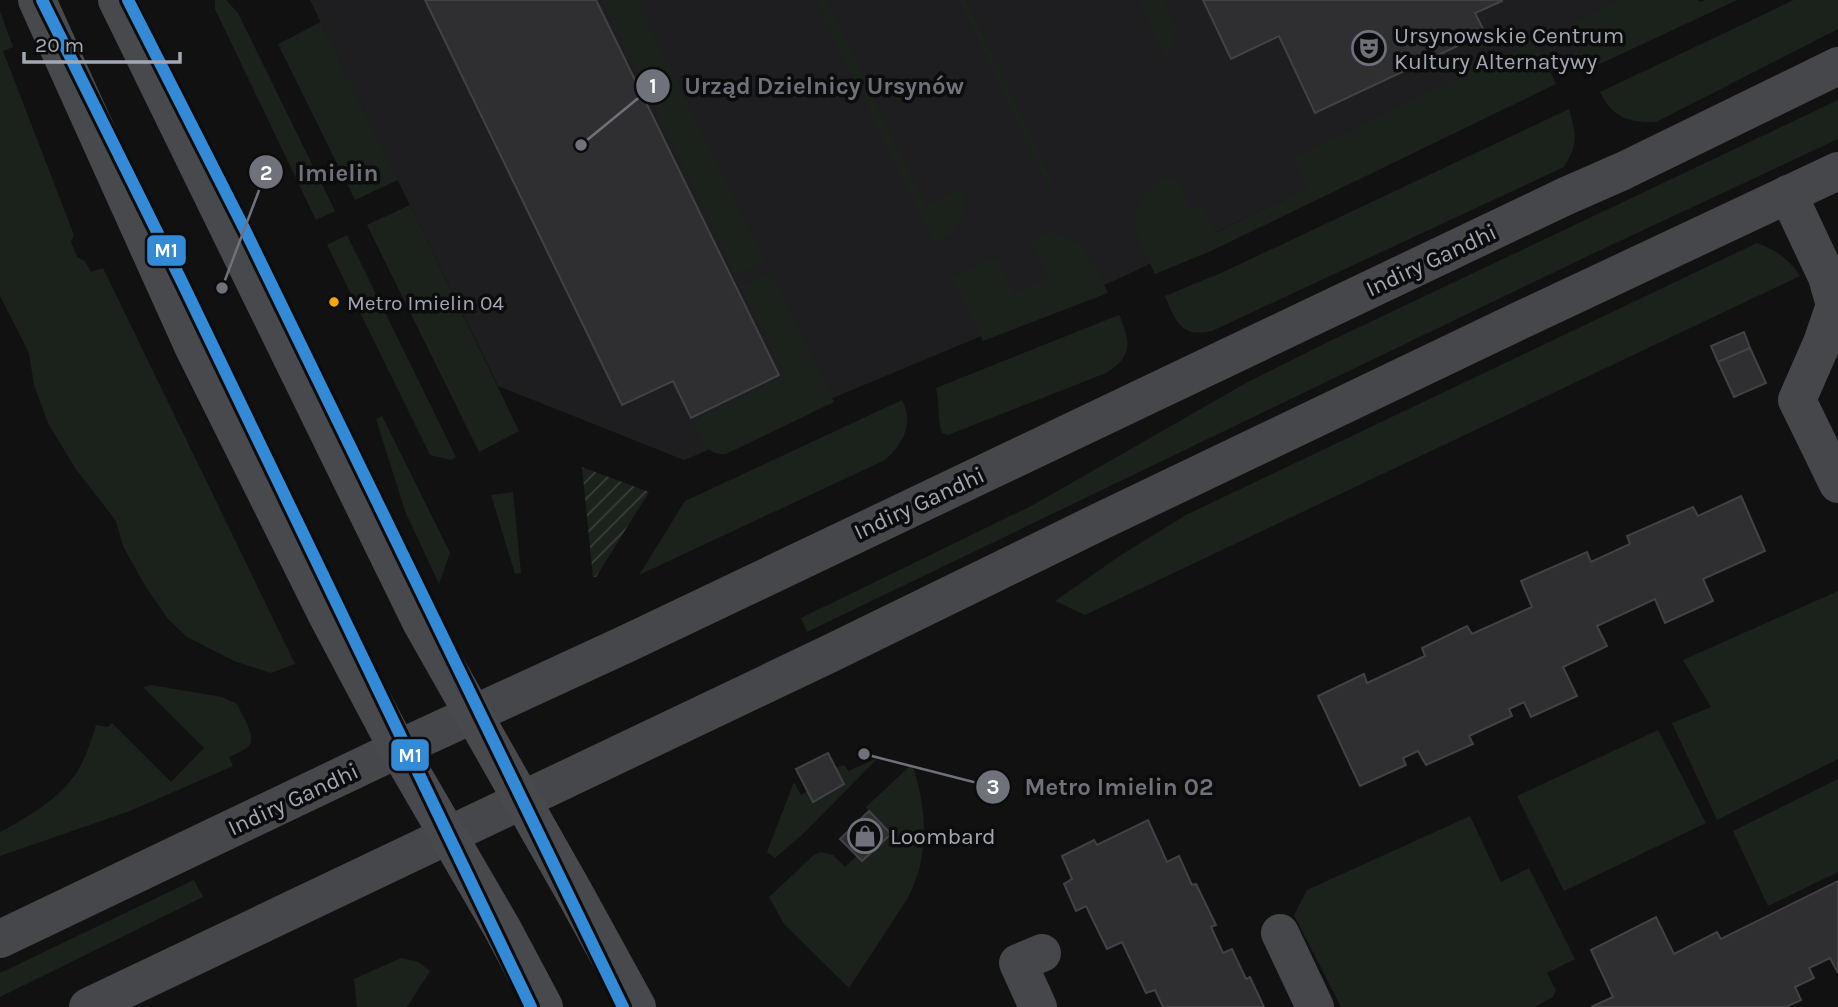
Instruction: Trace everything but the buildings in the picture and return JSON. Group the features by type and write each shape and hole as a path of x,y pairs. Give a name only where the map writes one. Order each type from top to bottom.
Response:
{"main road":[{"path":"37,0 193,346 348,656 544,1007"},
{"path":"117,0 421,622 637,1007"}],"street":[{"name":"Indiry Gandhi","path":"0,939 1623,171 1838,66"},
{"path":"88,1007 829,654 1102,520 1838,171"},
{"path":"1788,194 1827,277 1835,304 1797,400 1838,484"},
{"path":"1280,933 1315,1007"},
{"path":"1038,1007 1017,963 1042,953"}],"shaded area":[{"path":"215,0 226,0 238,13 335,211 316,220 215,9"},
{"path":"310,0 1699,2 1116,280 684,460 498,386"},
{"path":"602,0 637,0 765,262 736,276"},
{"path":"816,0 826,0 926,206 961,189 964,206 959,222 942,239 934,243"},
{"path":"959,0 966,0 1054,185 1049,188"},
{"path":"1139,0 1163,0 1176,29 1168,62"},
{"path":"1621,0 1737,0 1589,69 1573,35 1576,22"},
{"path":"1794,0 1838,0 1838,29 1656,122 1622,117 1610,107 1600,92"},
{"path":"0,11 13,47 3,51 74,235 71,242 77,257 85,261 91,272 103,268 295,664 271,673 234,661 187,637 168,619 123,546 116,521 75,468 48,423 34,385 29,353 0,296"},
{"path":"321,22 398,180 355,200 278,44"},
{"path":"1535,41 1556,84 1211,251 1155,274 1139,239 1136,218 1143,198 1157,183 1166,179 1176,180 1185,186 1181,188 1190,208 1200,204 1215,233 1308,188 1294,158"},
{"path":"1838,100 1838,139 1590,255 807,632 801,618 1033,505 1246,383"},
{"path":"1569,109 1575,139 1564,167 1212,331 1201,333 1186,330 1172,313 1165,296 1221,273"},
{"path":"410,205 519,431 479,452 367,225"},
{"path":"1045,233 1058,234 1078,244 1092,261 1108,293 983,341 952,278 996,257 1015,294 1049,277 1031,240"},
{"path":"347,235 456,457 451,460 430,455 327,245"},
{"path":"1757,243 1782,256 1800,276 1085,615 1055,601 1121,555 1186,515"},
{"path":"771,273 834,402 726,454 719,454 708,449 693,421 785,376 741,287"},
{"path":"1119,315 1126,333 1127,348 1121,361 1106,373 948,435 942,433 936,388"},
{"path":"902,400 907,417 905,433 897,448 885,460 639,575 685,501"},
{"path":"382,416 450,553 439,584 405,511 376,419"},
{"path":"582,467 649,492 596,577 593,577"},
{"path":"513,492 521,573 515,574 491,495"},
{"path":"1838,591 1838,759 1717,820 1672,723 1711,707 1683,660"},
{"path":"151,685 222,697 237,704 249,729 250,744 229,757 233,766 130,811 0,856 0,832 38,809 64,788 83,761 96,725 108,727 112,723 171,782 204,748 143,687"},
{"path":"1658,730 1706,823 1564,891 1517,796"},
{"path":"878,758 806,831 775,858 767,852 794,782 801,795 808,791 813,801 844,784 835,768 844,765 848,771"},
{"path":"912,764 924,828 917,876 907,900 849,988 784,924 769,897 814,855 821,852 833,855 845,867 857,856 862,861 891,834 866,807"},
{"path":"1838,779 1838,872 1768,906 1733,831"},
{"path":"1470,816 1501,882 1529,868 1575,959 1547,973 1556,990 1553,997 1535,1007 1341,1007 1294,915 1307,890"},
{"path":"194,880 203,897 0,997 0,973"},
{"path":"401,958 418,962 430,971 407,1007 357,1007 354,979"}],"transit line":[{"name":"M1","path":"42,0 183,284 531,1007"},
{"name":"M1","path":"128,0 245,230 623,1007"}],"place":[{"name":"Ursynowskie Centrum Kultury Alternatywy","path":"1369,48"},
{"name":"Urząd Dzielnicy Ursynów","path":"581,145"},
{"name":"Imielin","path":"222,288"},
{"name":"Metro Imielin 04","path":"334,302"},
{"name":"Metro Imielin 02","path":"864,754"},
{"name":"Loombard","path":"865,836"}]}
